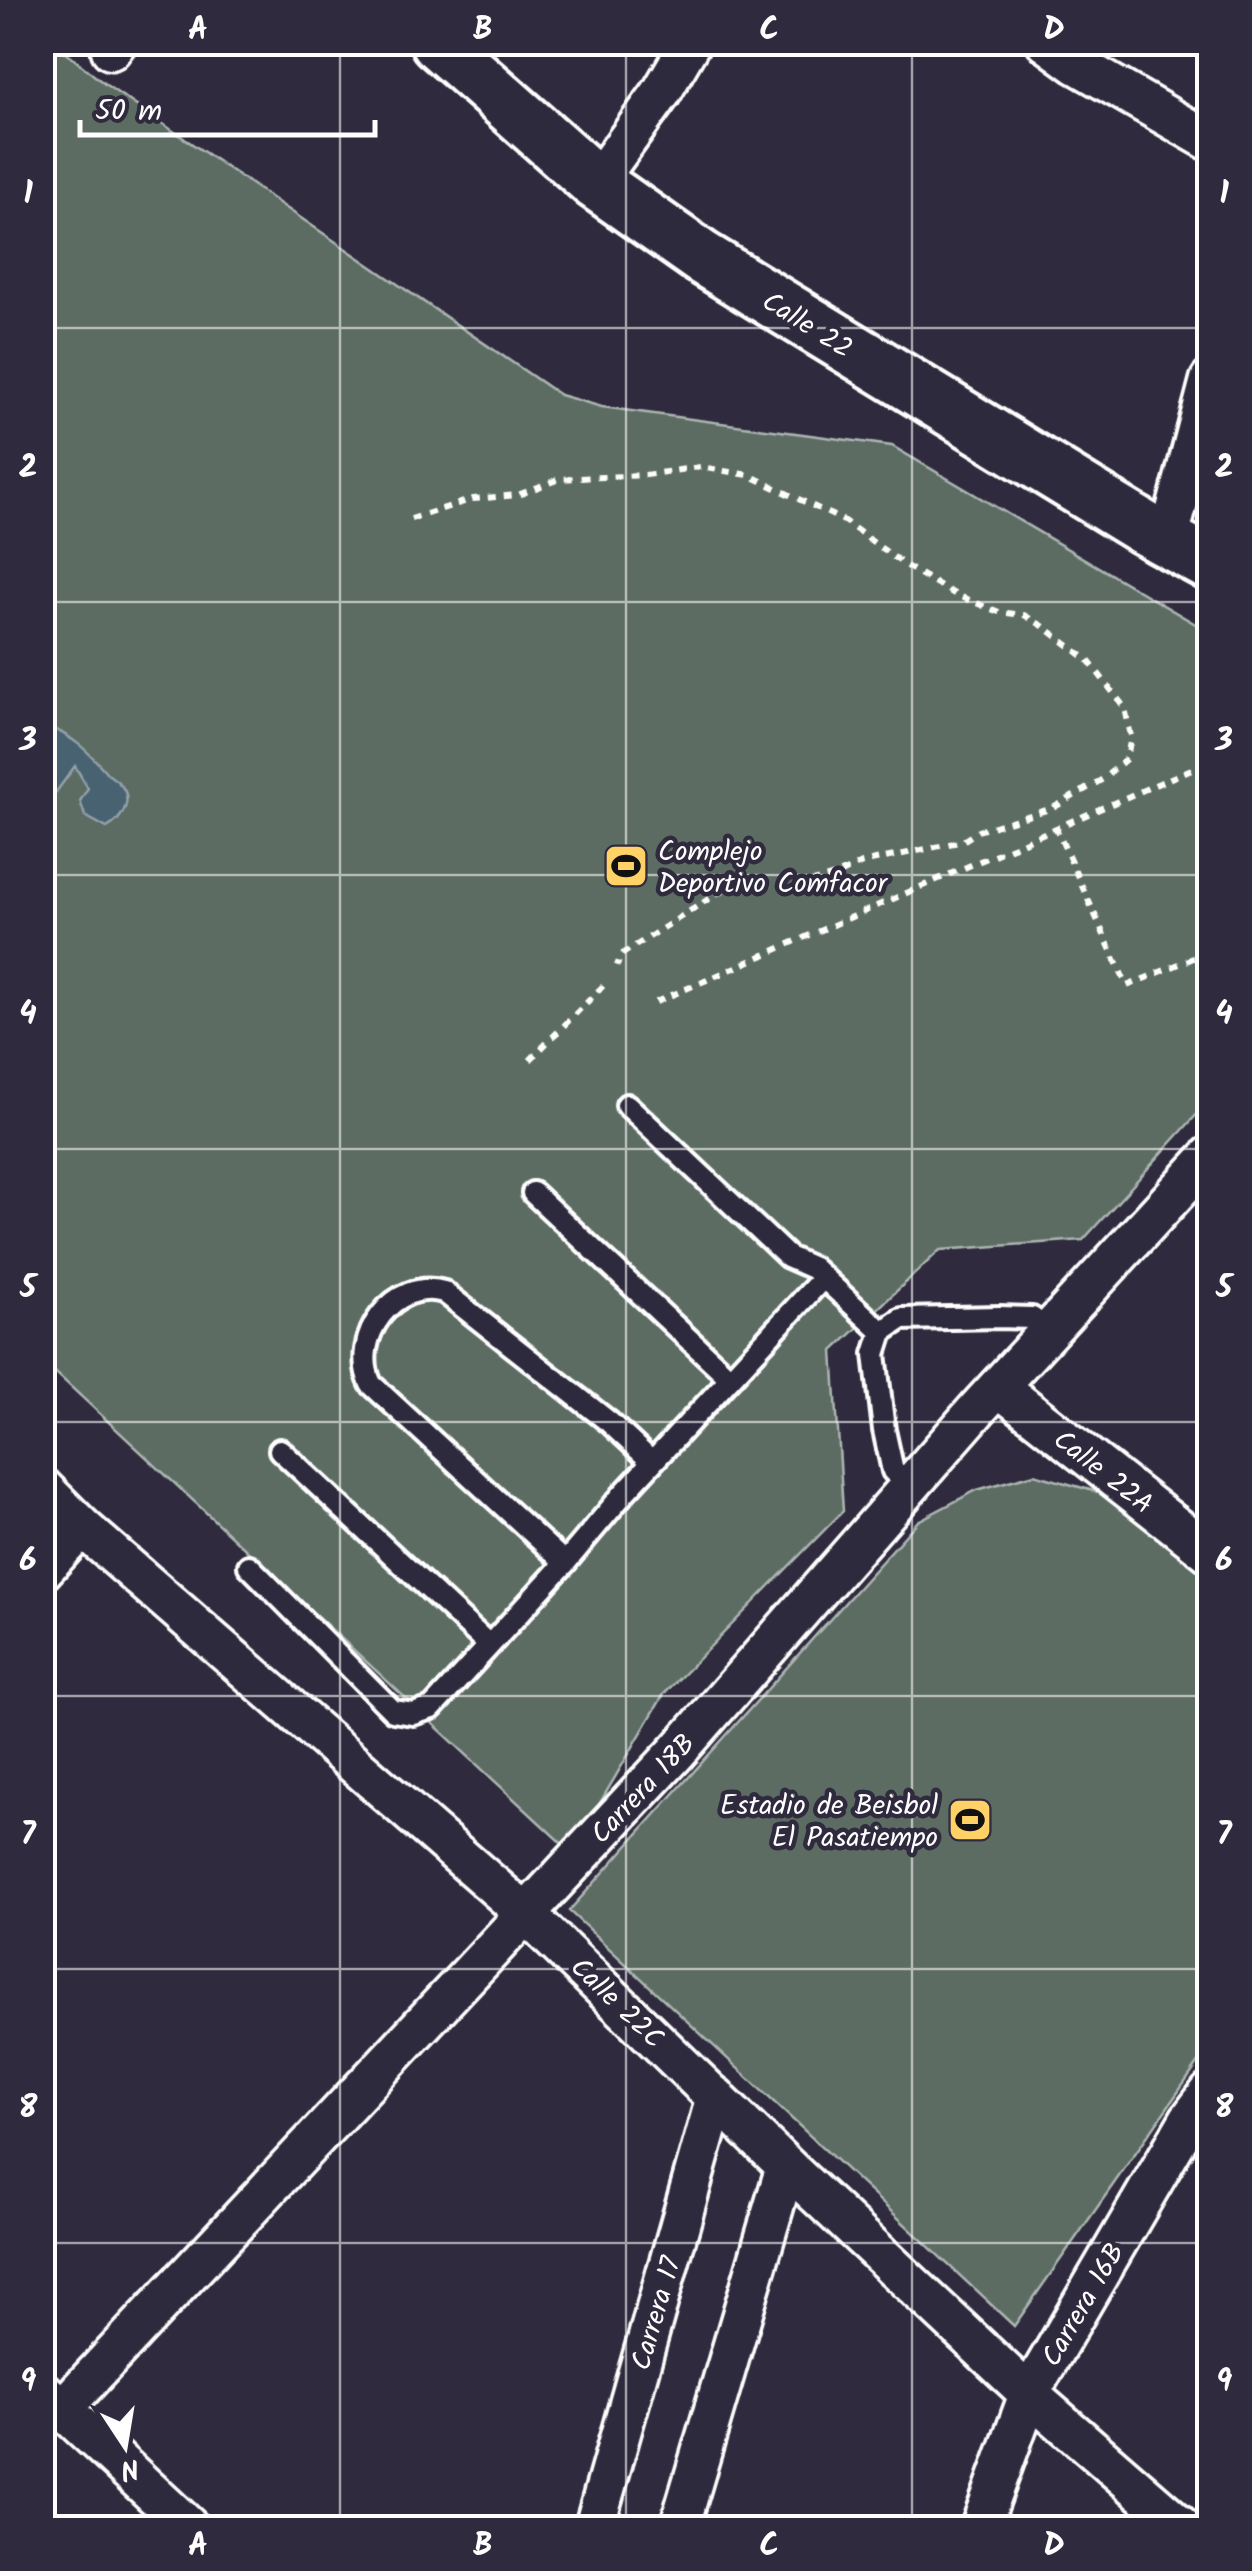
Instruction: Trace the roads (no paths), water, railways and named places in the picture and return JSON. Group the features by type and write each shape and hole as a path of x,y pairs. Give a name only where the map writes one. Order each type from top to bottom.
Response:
{"street":[{"name":"Calle 22","path":"436,42 596,182 730,276 1210,564"},
{"path":"596,182 661,93 691,42"},
{"path":"1046,42 1076,64 1210,140"},
{"path":"1163,538 1174,518 1210,380"},
{"name":"Carrera 18B","path":"52,2400 526,1913 677,1752 910,1486 1210,1156"},
{"name":"Calle 22A","path":"1000,1388 1210,1553"},
{"name":"Calle 22C","path":"42,1487 82,1527 526,1913 786,2166 1029,2394 1183,2528"},
{"path":"42,1571 82,1527"},
{"name":"Carrera 16B","path":"980,2528 1029,2394 1189,2120 1210,2092"},
{"name":"Carrera 17","path":"594,2528 716,2097"},
{"path":"679,2528 786,2166"},
{"path":"52,2400 190,2528"}],"lane":[{"path":"627,1104 788,1257 813,1268 882,1332"},
{"path":"533,1194 730,1378"},
{"path":"250,1566 393,1711 412,1714 432,1708 652,1462 824,1278"},
{"path":"565,1563 371,1384 365,1372 364,1351 374,1321 404,1296 428,1287 444,1292 608,1422 652,1462"},
{"path":"910,1486 893,1470 884,1430 876,1354 882,1332 901,1319 1032,1318 1050,1332"},
{"path":"280,1450 489,1645"}],"water":[{"path":"43,723 78,743 123,788 125,807 107,828 85,816 80,801 88,788 75,766 43,810"}],"place":[{"name":"Complejo Deportivo Comfacor","path":"626,866"},
{"name":"Estadio de Beisbol El Pasatiempo","path":"970,1820"}]}
